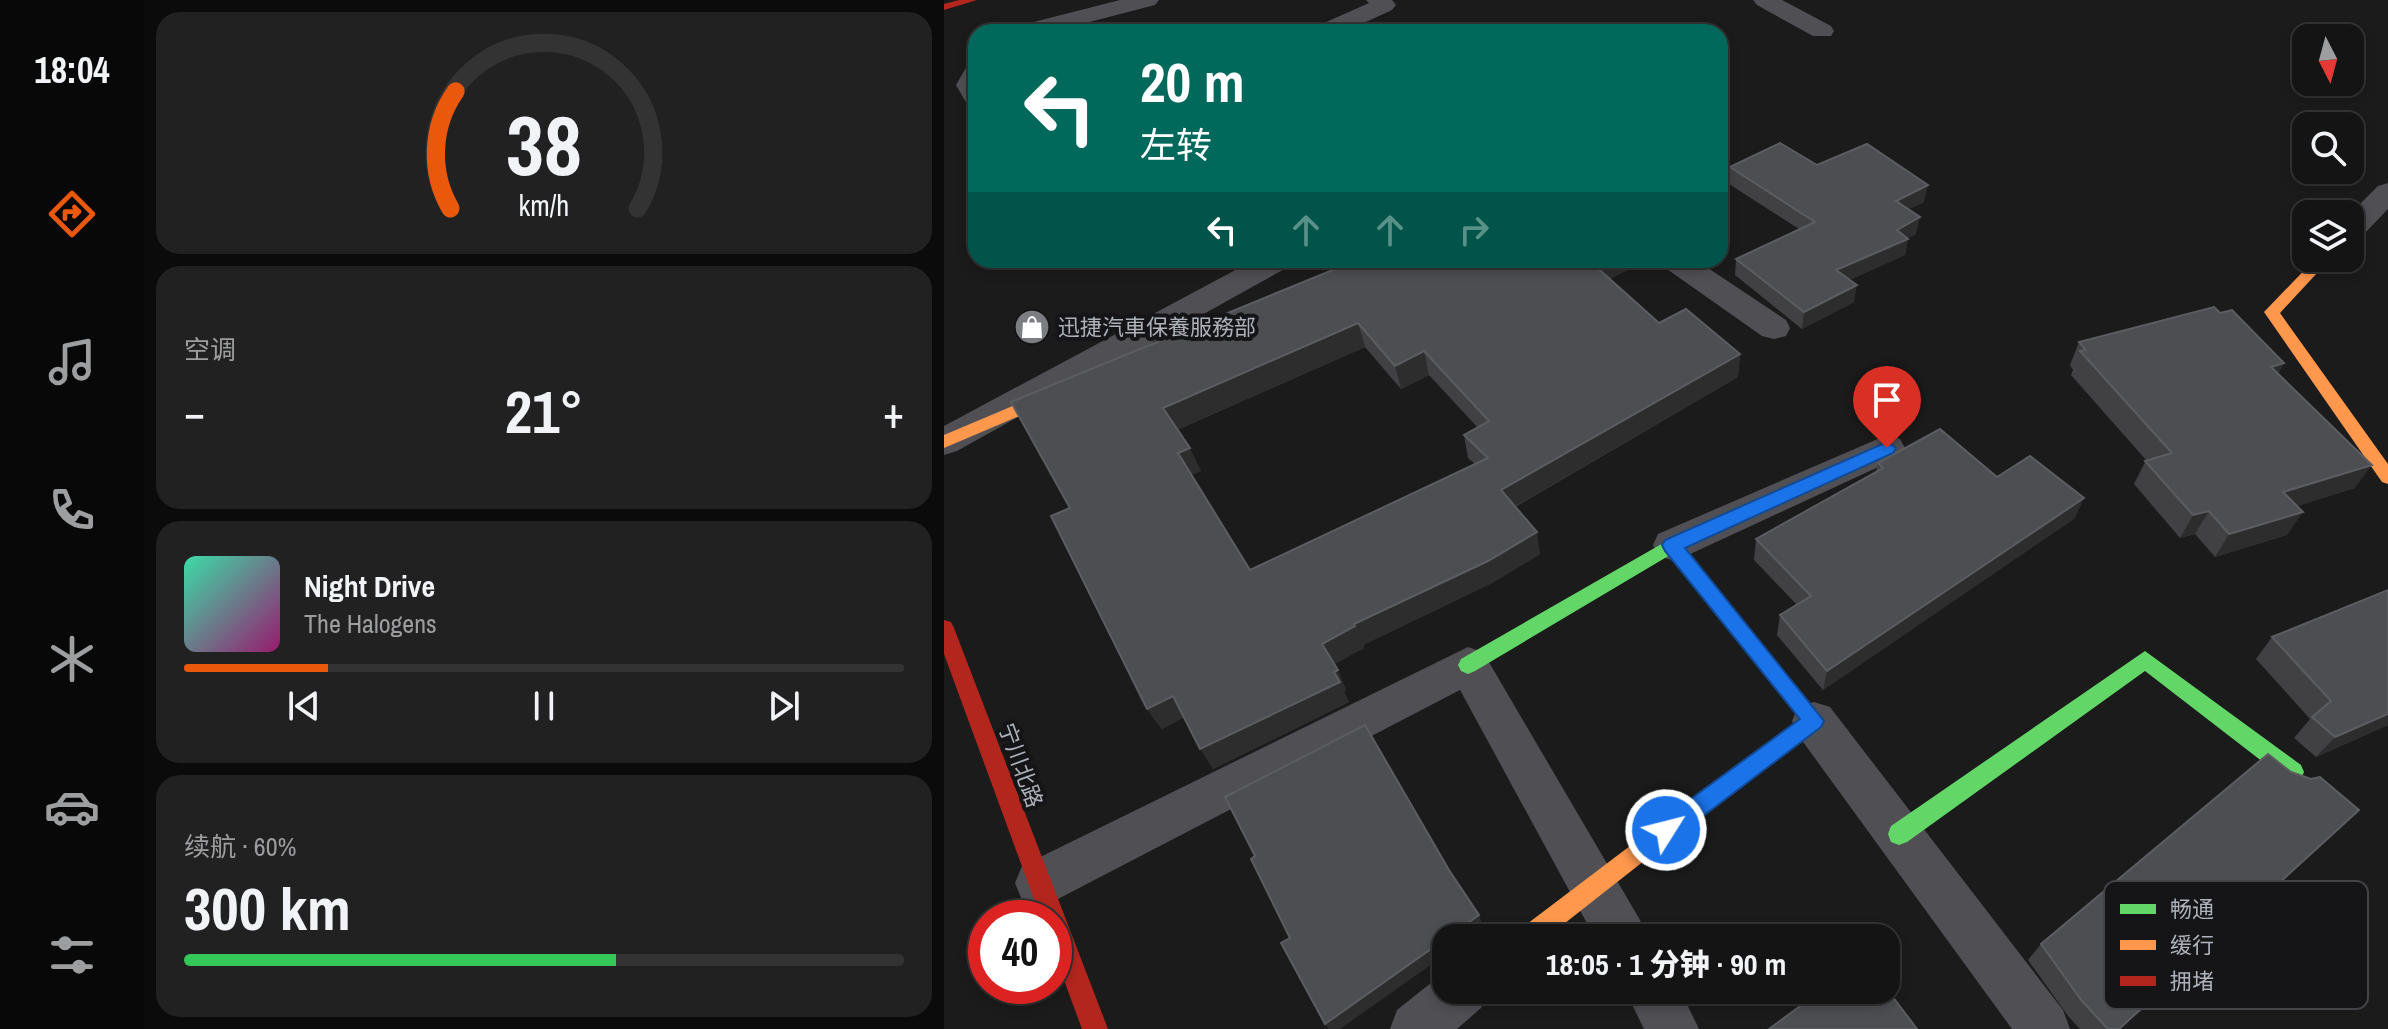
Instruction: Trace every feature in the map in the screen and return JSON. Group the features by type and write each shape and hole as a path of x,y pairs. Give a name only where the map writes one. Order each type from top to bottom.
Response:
{"street":[{"path":"944,7 972,0"},
{"path":"1048,24 1109,4 1147,0"},
{"path":"1342,24 1384,5 1378,0"},
{"path":"1765,0 1822,31"},
{"path":"2364,217 2388,192"},
{"path":"944,442 1262,268"},
{"path":"1687,268 1774,328"},
{"path":"2311,272 2272,312 2388,477"},
{"path":"944,442 1134,360"},
{"path":"1063,900 1672,545 1887,448"},
{"path":"1672,545 1814,721 2044,1029"},
{"name":"宁川北路","path":"944,628 1046,900"},
{"path":"1899,834 2145,660 2293,772"},
{"path":"1468,665 1614,924"},
{"path":"1544,924 1592,885 1814,721"},
{"name":"宁川北路","path":"1072,968 1095,1029"},
{"path":"1416,1029 1446,1004"},
{"path":"1659,1004 1673,1029"}],"building":[{"path":"1780,143 1817,165 1867,144 1928,185 1896,201 1920,217 1897,230 1908,239 1836,270 1857,285 1804,312 1736,259 1815,222 1730,167"},
{"path":"1338,268 1597,268 1659,323 1686,309 1740,354 1501,490 1537,532 1488,561 1354,624 1322,644 1338,670 1334,672 1340,682 1200,749 1173,696 1147,709 1051,516 1070,508 1011,402","holes":["1358,323 1395,366 1424,351 1489,421 1464,435 1488,458 1250,570 1178,453 1190,448 1163,408"]},
{"path":"2214,307 2220,313 2232,310 2284,363 2271,367 2372,465 2283,492 2303,512 2229,534 2209,511 2193,515 2145,461 2172,453 2080,351 2086,350 2079,342"},
{"path":"1940,429 1997,477 2030,456 2084,498 1827,671 1780,615 1811,596 1756,539 1883,468 1878,463"},
{"path":"2388,590 2388,714 2335,737 2312,717 2331,701 2272,637"},
{"path":"1365,725 1449,870 1479,915 1466,924 1432,924 1432,948 1325,1024 1281,943 1290,938 1251,859 1255,856 1225,797"},
{"path":"2268,754 2291,772 2311,779 2320,777 2359,810 2281,881 2116,881"},
{"path":"2104,891 2104,1009 2141,1009 2119,1029 2108,1029 2082,1001 2041,944"},
{"path":"1803,1004 1898,1004 1917,1029 1769,1029"}],"traffic: fast":[{"path":"1468,665 1672,545 1814,721 1655,838"},
{"path":"1899,834 2145,660 2293,772"}],"traffic: slow":[{"path":"2311,272 2272,312 2388,477"},
{"path":"944,442 1070,388"},
{"path":"1545,924 1655,838"}],"traffic: jam":[{"path":"944,7 972,0"},
{"path":"944,628 1046,900"},
{"path":"1072,969 1095,1029"}],"place":[{"name":"迅捷汽車保養服務部","path":"1032,327"}],"route":[{"path":"1666,830 1814,721 1672,545 1887,448"}]}
